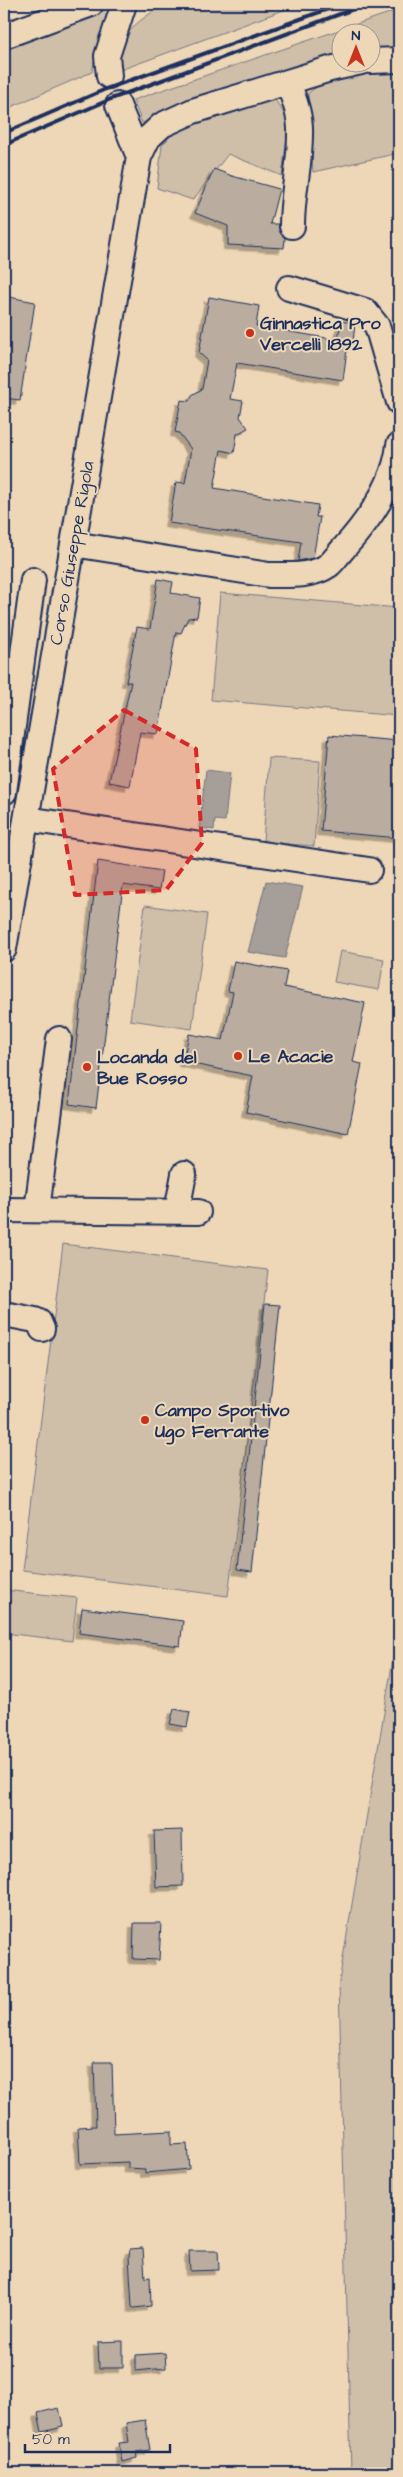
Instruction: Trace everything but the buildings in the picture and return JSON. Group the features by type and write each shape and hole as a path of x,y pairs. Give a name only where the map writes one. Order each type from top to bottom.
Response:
{"street":[{"path":"4,36 91,4"},
{"path":"109,76 107,56 124,4"},
{"path":"380,61 399,60"},
{"path":"139,157 148,138 162,125 193,111 330,69"},
{"path":"288,82 298,112 300,134 292,198 292,226"},
{"path":"118,105 139,157"},
{"name":"Corso Giuseppe Rigola","path":"4,949 139,157"},
{"path":"289,288 365,311 377,326 399,402"},
{"path":"73,544 269,575 301,575 328,566 360,529 389,484 398,457 399,445"},
{"path":"4,792 33,580"},
{"path":"4,799 28,811 369,870"},
{"path":"37,1210 59,1039"},
{"path":"4,1210 188,1212 184,1174"},
{"path":"4,1314 35,1320 39,1322 42,1329"}],"highlighted area":[{"path":"124,710 196,749 202,843 166,890 75,895 53,769"}],"shaded area":[{"path":"116,4 99,35 92,72 4,110 4,48"},
{"path":"165,4 300,4 115,72 121,47 130,30"},
{"path":"398,10 399,51 380,52 380,22 363,22"},
{"path":"330,33 330,63 142,123 133,100"},
{"path":"380,68 399,71 399,153 313,172 308,93 333,76 358,72 380,72"},
{"path":"274,98 289,121 282,176 228,154 193,200 157,188 162,145 181,125"},
{"path":"220,593 399,608 399,716 211,700"},
{"path":"269,758 320,761 314,846 263,842"},
{"path":"206,770 230,773 225,821 215,820 214,830 199,828"},
{"path":"266,881 303,887 285,958 248,952"},
{"path":"145,905 207,914 192,1029 130,1020"},
{"path":"340,951 384,959 379,990 334,982"},
{"name":"Campo Sportivo Ugo Ferrante","path":"63,1244 268,1270 228,1596 22,1570"},
{"path":"4,1590 77,1598 72,1641 4,1633"},
{"path":"399,1623 399,2473 351,2473 339,1982"}],"railway":[{"path":"4,133 106,89 342,4"},
{"path":"4,145 111,99 367,4"}],"place":[{"name":"Ginnastica Pro Vercelli 1892","path":"250,333"},
{"name":"Le Acacie","path":"238,1056"},
{"name":"Locanda del Bue Rosso","path":"87,1067"},
{"name":"Campo Sportivo Ugo Ferrante","path":"145,1420"}]}
